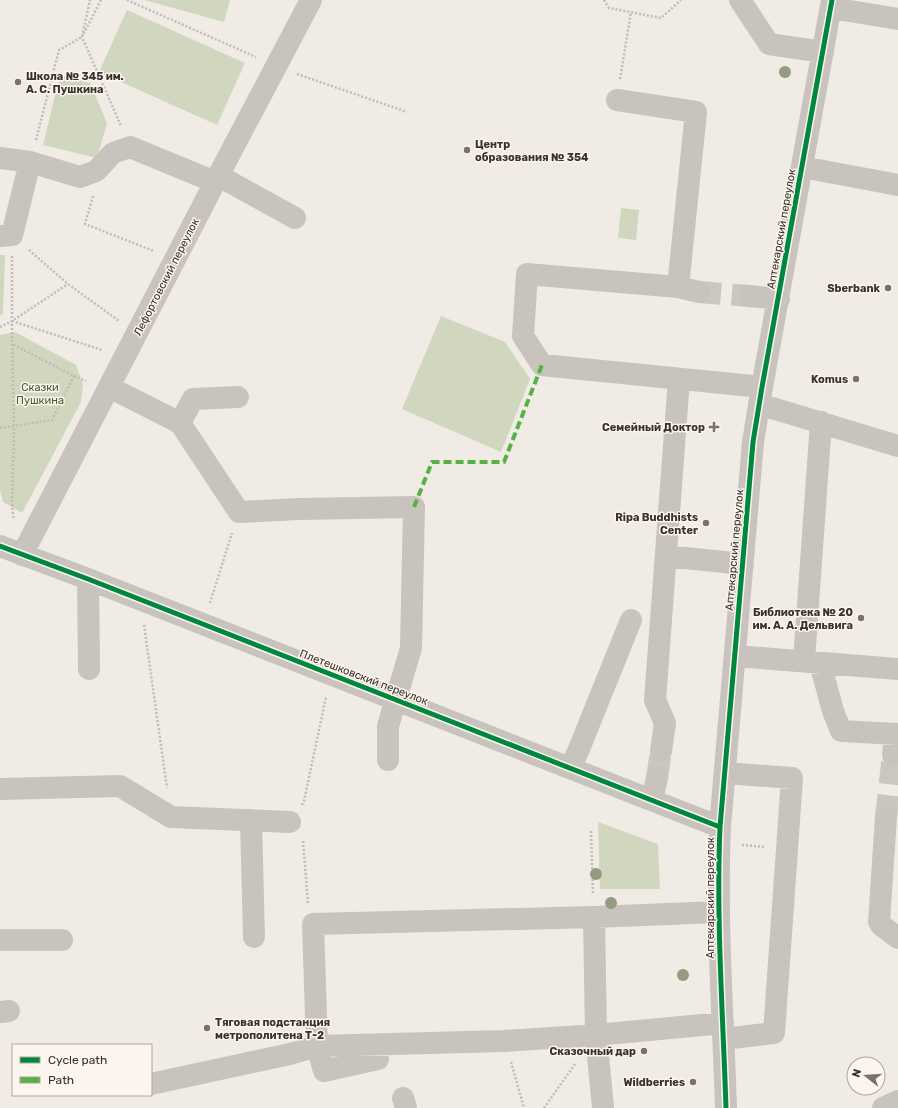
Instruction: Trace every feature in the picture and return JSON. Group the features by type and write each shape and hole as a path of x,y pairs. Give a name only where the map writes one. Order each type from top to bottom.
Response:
{"street":[{"name":"Лефортовский переулок","path":"22,555 311,0"},
{"path":"740,0 769,44 823,52"},
{"path":"832,4 898,19"},
{"name":"Аптекарский переулок","path":"726,1108 718,912 718,872 720,827 753,442 760,395 779,299 832,4"},
{"path":"617,100 696,112 689,290 527,274 523,336 542,365 679,379 760,395 821,422 898,446"},
{"path":"0,158 30,162 80,177 96,170 112,152 130,147 217,179 295,218"},
{"path":"6,236 30,162"},
{"path":"802,167 898,185"},
{"path":"748,296 779,299"},
{"path":"661,751 665,723 655,700 679,379"},
{"path":"109,387 180,423 239,512 299,509 414,507 411,648 388,726 388,760"},
{"path":"180,423 193,399 238,397"},
{"path":"821,422 812,662 841,731 895,741"},
{"name":"Плетешковский переулок","path":"0,546 88,579 720,827"},
{"path":"666,556 743,564"},
{"path":"88,579 89,669"},
{"path":"570,768 631,620"},
{"path":"735,656 898,669"},
{"path":"152,1084 290,1054 317,1046 723,1031 774,1033 792,778 725,773"},
{"path":"652,800 657,778"},
{"path":"0,789 120,786 171,816 290,822"},
{"path":"886,816 879,922 881,926 898,938"},
{"path":"251,820 254,937"},
{"path":"378,1058 324,1071 317,1046 313,924 594,917 718,912"},
{"path":"594,917 596,1035 603,1108"},
{"path":"0,940 62,940"},
{"path":"883,1108 898,1101"}],"path":[{"path":"90,0 82,37 130,147"},
{"path":"30,162 58,50 82,37 101,0"},
{"path":"128,0 256,57"},
{"path":"604,0 608,8 661,18 681,0"},
{"path":"617,100 631,12"},
{"path":"295,73 407,112"},
{"path":"104,162 85,224 158,252"},
{"path":"6,236 122,323"},
{"path":"6,236 12,321 14,427 12,507 14,520"},
{"path":"0,327 12,321 68,284"},
{"path":"12,321 108,352"},
{"path":"12,344 82,379"},
{"path":"0,428 52,420 74,376"},
{"path":"210,603 239,512"},
{"path":"143,624 171,816"},
{"path":"308,904 304,842 290,822 304,801 327,695"},
{"path":"591,831 594,917"},
{"path":"738,845 787,848"},
{"path":"544,1108 596,1035"},
{"path":"504,1040 524,1108"}],"green space":[{"path":"144,0 230,0 224,22"},
{"path":"127,10 245,63 217,125 99,72"},
{"path":"60,75 90,83 107,123 97,158 43,145"},
{"path":"621,208 639,210 636,240 618,238"},
{"path":"0,255 5,255 3,314 0,315"},
{"path":"441,316 505,342 530,379 501,452 402,409"},
{"name":"Сказки Пушкина","path":"15,332 76,365 83,384 81,402 22,513 3,502 0,490 0,335"},
{"path":"598,822 658,844 660,889 600,889"}],"tunnel":[{"path":"699,292 749,296"},
{"path":"657,778 661,751"},
{"path":"886,817 893,755"}],"marked path":[{"path":"414,507 432,462 504,462 542,365"}],"cycle path":[{"path":"726,1108 719,932 720,827 753,442 832,0"},
{"path":"0,546 88,579 720,827"}],"place":[{"name":"Школа № 345 им. А. С. Пушкина","path":"18,82"},
{"name":"Центр образования № 354","path":"467,150"},
{"name":"Sberbank","path":"888,288"},
{"name":"Komus","path":"856,379"},
{"name":"Семейный Доктор","path":"714,427"},
{"name":"Ripa Buddhists Center","path":"706,523"},
{"name":"Библиотека № 20 им. А. А. Дельвига","path":"861,618"},
{"name":"Тяговая подстанция метрополитена Т-2","path":"207,1028"},
{"name":"Сказочный дар","path":"644,1051"},
{"name":"Wildberries","path":"693,1082"}]}
